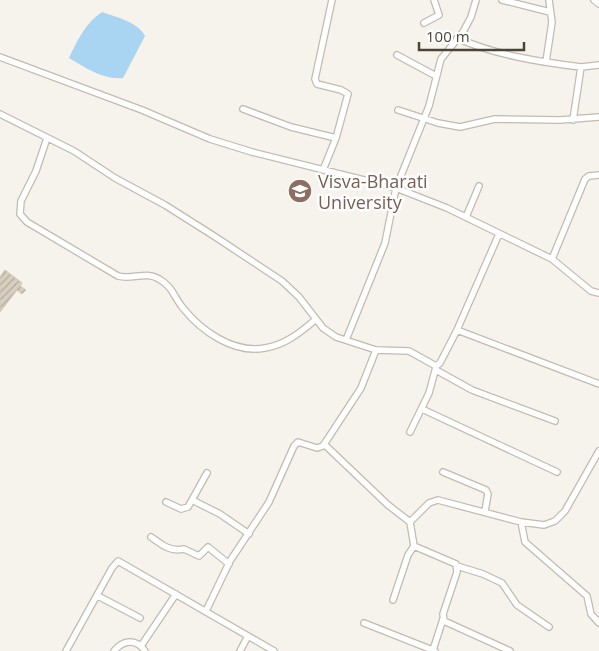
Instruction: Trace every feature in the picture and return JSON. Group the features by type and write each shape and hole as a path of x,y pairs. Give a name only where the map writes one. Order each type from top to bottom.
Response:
{"street":[{"path":"323,170 336,138 348,94 341,90 317,84 315,79 332,0"},
{"path":"424,23 439,15 434,0"},
{"path":"346,340 386,243 396,188 425,118 441,59 471,17 476,0"},
{"path":"502,0 550,12"},
{"path":"546,62 552,28 550,0"},
{"path":"594,0 599,4"},
{"path":"457,38 489,49 546,62 581,67 599,65"},
{"path":"397,55 436,76"},
{"path":"0,57 142,110 210,139 252,152 396,188 466,217 552,259 598,295"},
{"path":"573,120 581,67"},
{"path":"243,109 291,127 336,138"},
{"path":"398,110 460,127 495,119 573,120 599,117"},
{"path":"0,114 47,138 165,205 252,260 282,281 299,297 323,328 346,340 376,350 409,350 472,390 555,422"},
{"path":"47,138 36,171 21,201 20,214 27,222 118,276 126,278 146,275 157,277 172,288 182,307 206,332 237,345 267,348 294,336 315,320"},
{"path":"552,259 585,179 589,176 599,175"},
{"path":"466,217 479,186"},
{"path":"410,432 422,408 436,368 457,330 499,234"},
{"path":"457,330 599,384"},
{"path":"206,611 229,564 269,502 294,446 302,443 321,448 361,388 376,350"},
{"path":"422,408 557,472"},
{"path":"324,444 388,505 410,522 414,546 408,555 392,600"},
{"path":"410,522 433,501 485,511 521,522 544,525 561,517 599,451"},
{"path":"443,472 486,490 488,494 485,511"},
{"path":"166,502 185,509 194,501 208,473"},
{"path":"194,501 220,514 249,534"},
{"path":"521,522 526,542 587,596 591,614 599,623"},
{"path":"151,537 169,549 177,551 184,549 197,556 201,555 205,548 210,548 229,564"},
{"path":"414,546 428,554 453,562 457,566 502,582 517,605 549,627"},
{"path":"66,651 118,561 274,651"},
{"path":"364,622 434,650 457,566"},
{"path":"114,651 124,642 143,648 176,594"},
{"path":"98,596 140,618"},
{"path":"443,618 448,624 510,651"},
{"path":"240,651 248,636"}],"water":[{"path":"102,12 132,24 142,31 145,36 123,78 102,75 69,58 87,26"}],"building":[{"path":"5,270 22,283 20,286 26,290 22,294 17,290 0,312 0,277"}],"place":[{"name":"Visva-Bharati University","path":"300,191"}]}
